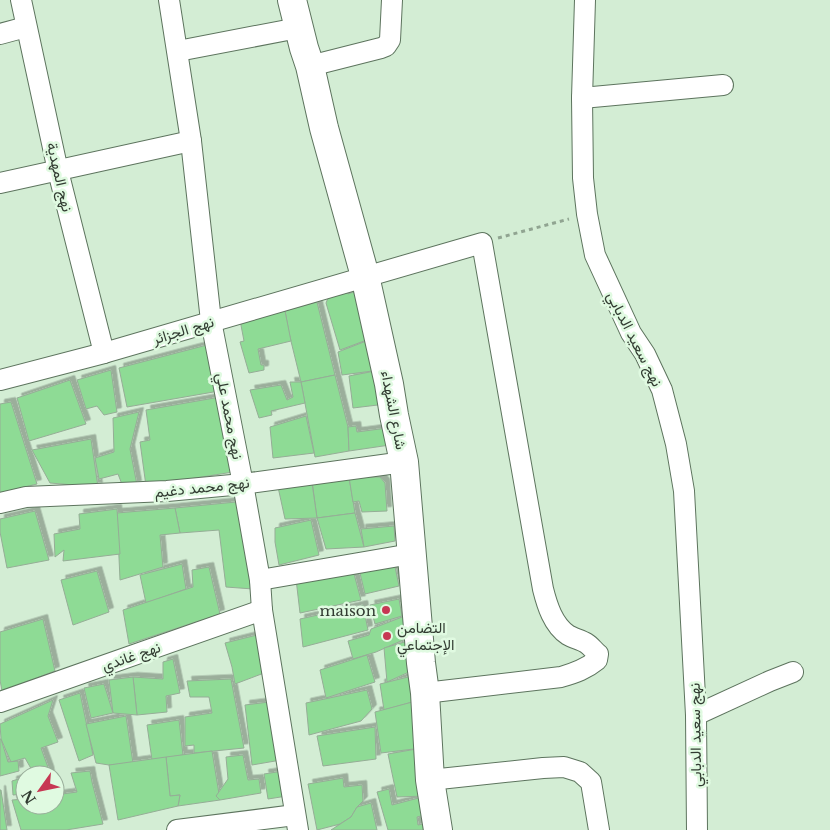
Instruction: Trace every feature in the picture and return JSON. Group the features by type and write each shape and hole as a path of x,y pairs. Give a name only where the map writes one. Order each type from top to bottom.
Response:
{"main road":[{"name":"شارع الشهداء","path":"292,0 324,128 365,276 404,462 425,693 430,780 438,830"}],"street":[{"name":"نهج المهدية","path":"21,0 58,171 104,353"},
{"name":"نهج محمد علي","path":"169,0 191,141 211,321 260,580 262,610 297,822"},
{"path":"310,66 386,46 390,40 392,0"},
{"name":"نهج سعيد الدبابي","path":"585,0 582,98 583,178 587,214 595,256 631,333 645,354 662,390 676,444 684,491 696,716 697,830"},
{"path":"0,34 26,27"},
{"path":"178,51 298,28"},
{"path":"582,98 723,85"},
{"path":"0,183 191,141"},
{"path":"425,693 561,677 585,669 597,660 598,654 588,644 568,634 561,628 547,604 482,243"},
{"name":"نهج الجزائر","path":"0,380 104,353 482,243"},
{"name":"نهج محمد دغيم","path":"0,503 12,499 26,498 167,492 243,484 404,462"},
{"path":"260,580 411,554"},
{"name":"نهج غاندي","path":"0,702 262,610"},
{"path":"696,716 793,672"},
{"path":"430,780 564,767 580,772 590,782 599,830"},
{"path":"176,830 297,822"}],"path":[{"path":"482,243 587,214"}],"building":[{"path":"359,290 372,338 340,350 326,303 328,298 347,291 348,294"},
{"path":"317,302 335,375 301,382 285,311"},
{"path":"285,311 291,341 258,349 261,365 264,365 264,370 249,373 240,342 244,341 240,320"},
{"path":"374,338 380,370 342,375 338,352"},
{"path":"207,345 225,390 127,407 119,368"},
{"path":"111,370 117,412 104,415 97,406 86,409 77,380"},
{"path":"380,370 386,404 353,408 349,376"},
{"path":"335,375 348,427 349,451 315,457 301,382"},
{"path":"70,380 86,424 29,441 17,398"},
{"path":"290,382 301,382 305,403 271,411 272,415 259,418 250,390 281,385 287,400 293,397"},
{"path":"220,397 233,472 146,486 140,442 150,440 146,410"},
{"path":"11,402 37,484 0,493 0,404"},
{"path":"139,412 130,449 137,485 123,487 118,474 99,479 95,458 114,452 113,418"},
{"path":"306,416 314,453 273,458 270,427"},
{"path":"356,426 357,432 387,428 390,445 349,451 348,427"},
{"path":"91,439 98,487 50,483 32,450"},
{"path":"349,477 355,513 317,518 312,481"},
{"path":"349,477 380,477 385,483 387,511 362,512 359,501 353,502"},
{"path":"312,483 317,518 285,519 278,487"},
{"path":"236,502 253,589 226,587 219,530 180,533 175,508"},
{"path":"175,508 180,533 160,535 163,567 120,580 117,513"},
{"path":"117,509 120,554 63,561 64,550 55,557 54,534 80,529 79,514"},
{"path":"35,511 49,560 7,568 0,532 0,519"},
{"path":"355,513 364,547 326,549 317,518"},
{"path":"311,520 319,555 279,565 275,542 275,528"},
{"path":"394,526 395,541 364,547 361,529"},
{"path":"394,562 399,586 365,594 359,569"},
{"path":"182,564 186,589 146,603 140,575"},
{"path":"209,567 220,614 129,644 123,610 193,587 192,570"},
{"path":"353,570 361,600 300,613 296,579"},
{"path":"97,571 109,612 73,625 61,580"},
{"name":"maison","path":"399,599 402,616 375,624 370,605"},
{"path":"363,605 368,630 303,647 300,619"},
{"name":"التضامن الإجتماعي","path":"410,614 410,637 376,652 353,659 348,641 369,635 371,629"},
{"path":"43,619 55,671 2,691 0,680 0,632"},
{"path":"257,635 272,670 235,684 225,643"},
{"path":"408,641 409,672 387,682 384,648"},
{"path":"367,655 375,682 326,698 320,670"},
{"path":"173,659 180,693 166,696 167,712 137,715 133,677 163,679 163,662"},
{"path":"416,675 416,701 384,710 380,684"},
{"path":"133,677 137,715 113,713 109,680"},
{"path":"231,679 244,748 194,753 194,745 185,746 185,717 212,713 209,697 190,697 187,681"},
{"path":"104,684 113,713 91,718 84,688"},
{"path":"367,690 372,709 361,721 309,735 306,703"},
{"path":"80,693 93,755 79,761 59,700"},
{"path":"53,700 48,716 58,742 41,748 47,765 29,765 25,758 11,762 1,739 0,724"},
{"path":"416,701 422,748 381,753 375,712"},
{"path":"269,702 281,760 252,765 245,705"},
{"path":"126,716 133,763 109,765 96,763 86,724"},
{"path":"179,720 183,755 152,760 147,725"},
{"path":"375,727 376,759 323,766 317,736"},
{"path":"1,739 8,762 18,761 18,765 15,765 15,772 0,776"},
{"path":"422,748 426,796 397,797 388,754"},
{"path":"212,751 220,800 178,806 180,795 170,796 166,757"},
{"path":"243,755 248,780 259,779 261,793 220,800 216,796 228,779 226,757"},
{"path":"166,757 170,796 180,795 178,806 118,820 109,765"},
{"path":"90,771 103,824 66,830 21,830 16,815 65,815 65,794 77,792 71,773"},
{"path":"283,771 287,796 268,799 264,774"},
{"path":"343,778 344,787 362,785 363,801 351,817 340,824 317,830 308,784"},
{"path":"15,780 15,795 13,795 12,781"},
{"path":"389,789 392,805 426,796 429,814 417,817 418,825 432,822 433,830 388,830 377,792"},
{"path":"1,790 7,830 0,830"},
{"path":"371,803 377,830 331,830 351,817 357,807"}],"place":[{"name":"maison","path":"386,610"},
{"name":"التضامن الإجتماعي","path":"387,636"}]}
